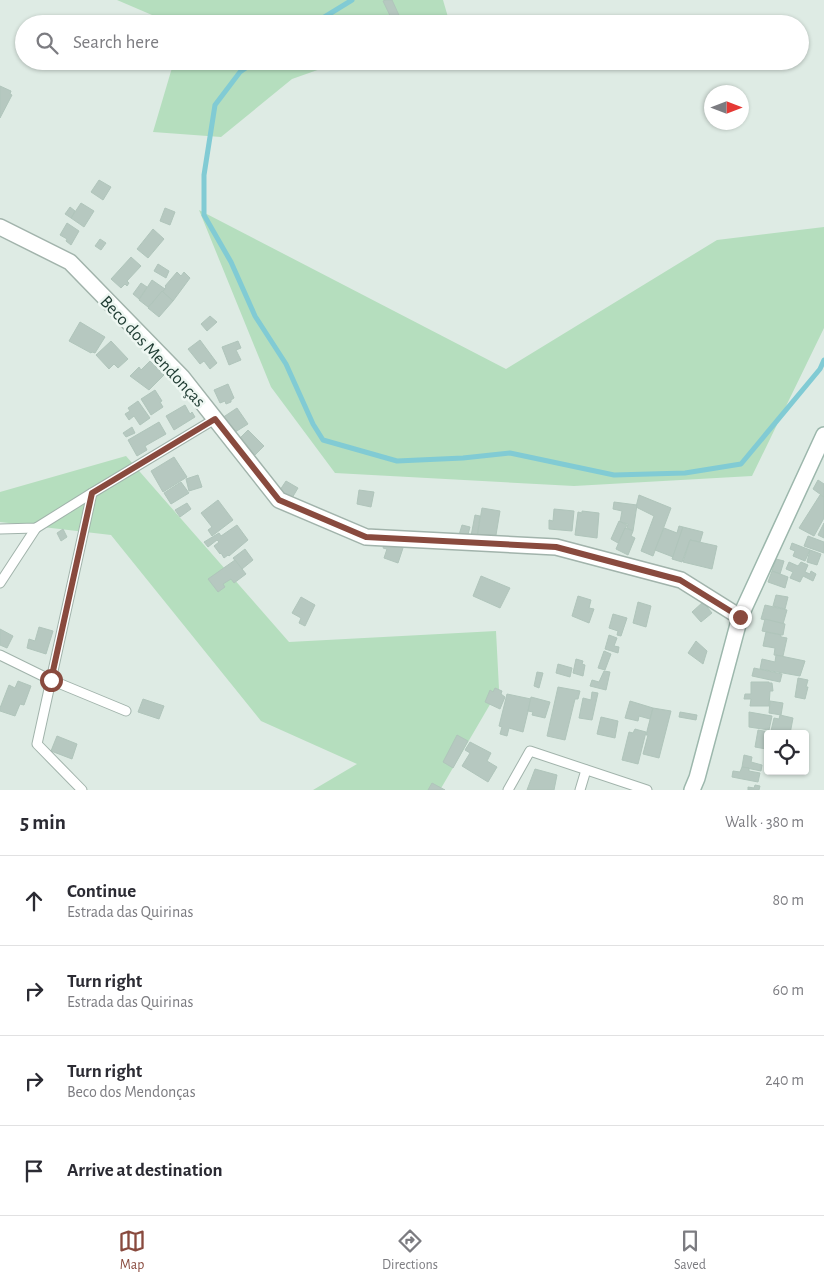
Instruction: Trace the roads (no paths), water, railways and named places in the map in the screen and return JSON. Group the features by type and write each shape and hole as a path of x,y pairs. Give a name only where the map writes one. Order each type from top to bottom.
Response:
{"street":[{"name":"Beco dos Mendonças","path":"0,227 70,262 182,377 279,500 366,537 556,547 680,580 740,617"},
{"path":"692,790 697,778 740,617 824,435"}],"lane":[{"path":"0,583 36,528 215,419"},
{"path":"82,790 37,744 92,493"},
{"path":"0,529 36,528"},
{"path":"0,654 51,680 126,711"},
{"path":"508,790 530,751 647,790"},
{"path":"580,790 586,770"}],"waterway":[{"path":"328,15 352,0"},
{"path":"243,70 215,105 204,175 204,215 231,262 255,316 286,364 313,424 323,440 397,461 463,458 510,453 614,475 685,473 741,464 820,369 824,360"}]}
